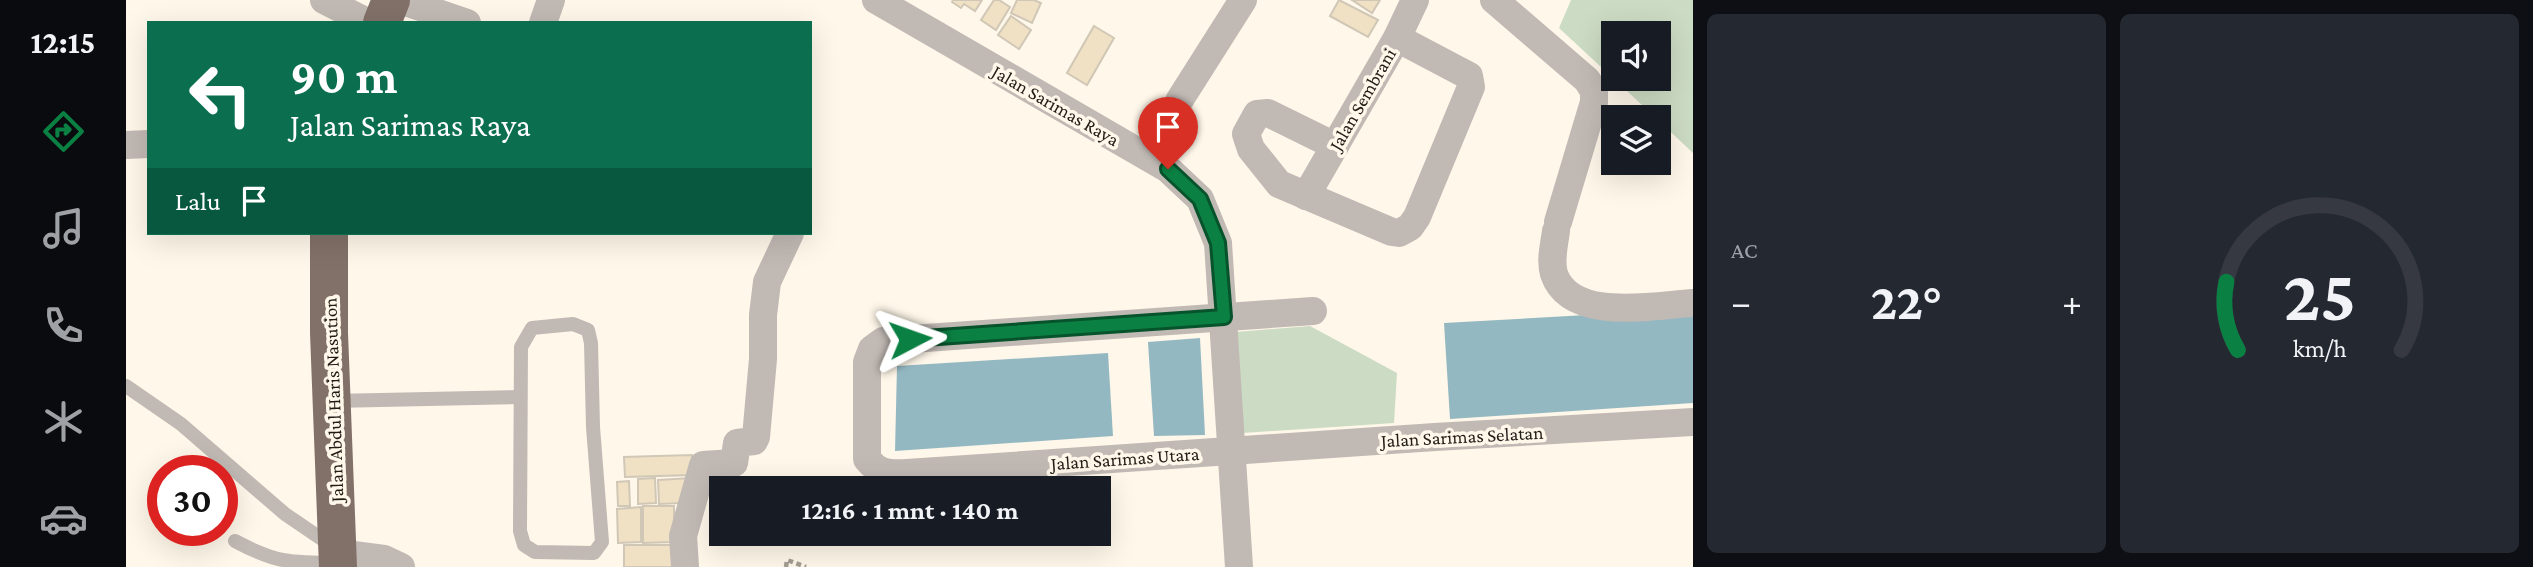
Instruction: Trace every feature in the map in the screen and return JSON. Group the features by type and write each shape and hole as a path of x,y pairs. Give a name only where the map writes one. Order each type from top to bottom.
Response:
{"highway":[{"path":"383,21 391,0"},
{"name":"Jalan Abdul Haris Nasution","path":"329,235 328,281 338,558"}],"street":[{"path":"324,0 365,21"},
{"path":"400,0 461,21"},
{"path":"544,21 551,0"},
{"name":"Jalan Sarimas Raya","path":"876,0 1168,169 1200,199 1218,243 1239,567"},
{"path":"1179,101 1243,0"},
{"name":"Jalan Sembrani","path":"1306,196 1397,38 1415,0"},
{"path":"1494,0 1587,80 1594,90 1594,102 1557,227 1552,258 1555,276 1574,298 1602,308 1693,303"},
{"path":"1335,146 1268,113 1257,114 1246,134 1251,149 1279,184 1392,232 1405,230 1417,217 1472,86 1469,76 1397,38"},
{"path":"126,145 147,144"},
{"path":"685,567 683,536 704,465 734,463 737,443 754,441 756,437 763,359 763,314 768,282 789,235"},
{"name":"Jalan Sarimas Utara","path":"1230,451 884,473 875,469 867,460 867,362 872,349 883,341 1313,311"},
{"name":"Jalan Sarimas Selatan","path":"1230,451 1693,422"},
{"path":"338,558 384,559 401,567"}],"lane":[{"path":"573,324 588,330 591,343 593,427 601,542 594,553 535,552 524,545 520,531 519,397 521,346 531,328 573,324"},
{"path":"126,386 181,424 338,558"},
{"path":"333,401 519,397"},
{"path":"238,543 281,561 338,558"}],"path":[{"path":"786,567 788,560 806,567"}],"green space":[{"path":"1571,0 1693,0 1693,153 1671,132 1671,105 1642,105 1627,91 1671,91 1671,21 1601,21 1601,67 1559,28"},
{"path":"1310,326 1397,373 1394,423 1243,433 1236,332"}],"water":[{"path":"1693,309 1693,403 1450,419 1444,323"},
{"path":"1200,338 1205,435 1154,436 1148,342"},
{"path":"1108,353 1113,436 895,451 897,366"}],"building":[{"path":"982,0 975,11 964,4 961,8 952,2"},
{"path":"994,0 1010,7 996,30 981,20"},
{"path":"1017,0 1034,0 1041,3 1032,23 1011,13"},
{"path":"1339,0 1378,20 1368,37 1330,16"},
{"path":"1352,0 1380,0 1372,13"},
{"path":"1011,16 1031,30 1019,49 998,35"},
{"path":"1094,26 1114,38 1087,85 1067,73"},
{"path":"692,455 694,475 625,477 624,457"},
{"path":"655,478 656,503 638,504 638,479"},
{"path":"691,478 682,503 659,504 658,480"},
{"path":"629,481 630,506 618,506 617,482"},
{"path":"643,506 674,506 674,542 643,543"},
{"path":"641,507 641,542 618,543 617,509"},
{"path":"624,545 675,545 675,567 624,567"}],"route":[{"path":"910,339 1224,317 1218,243 1200,199 1168,169"}]}
